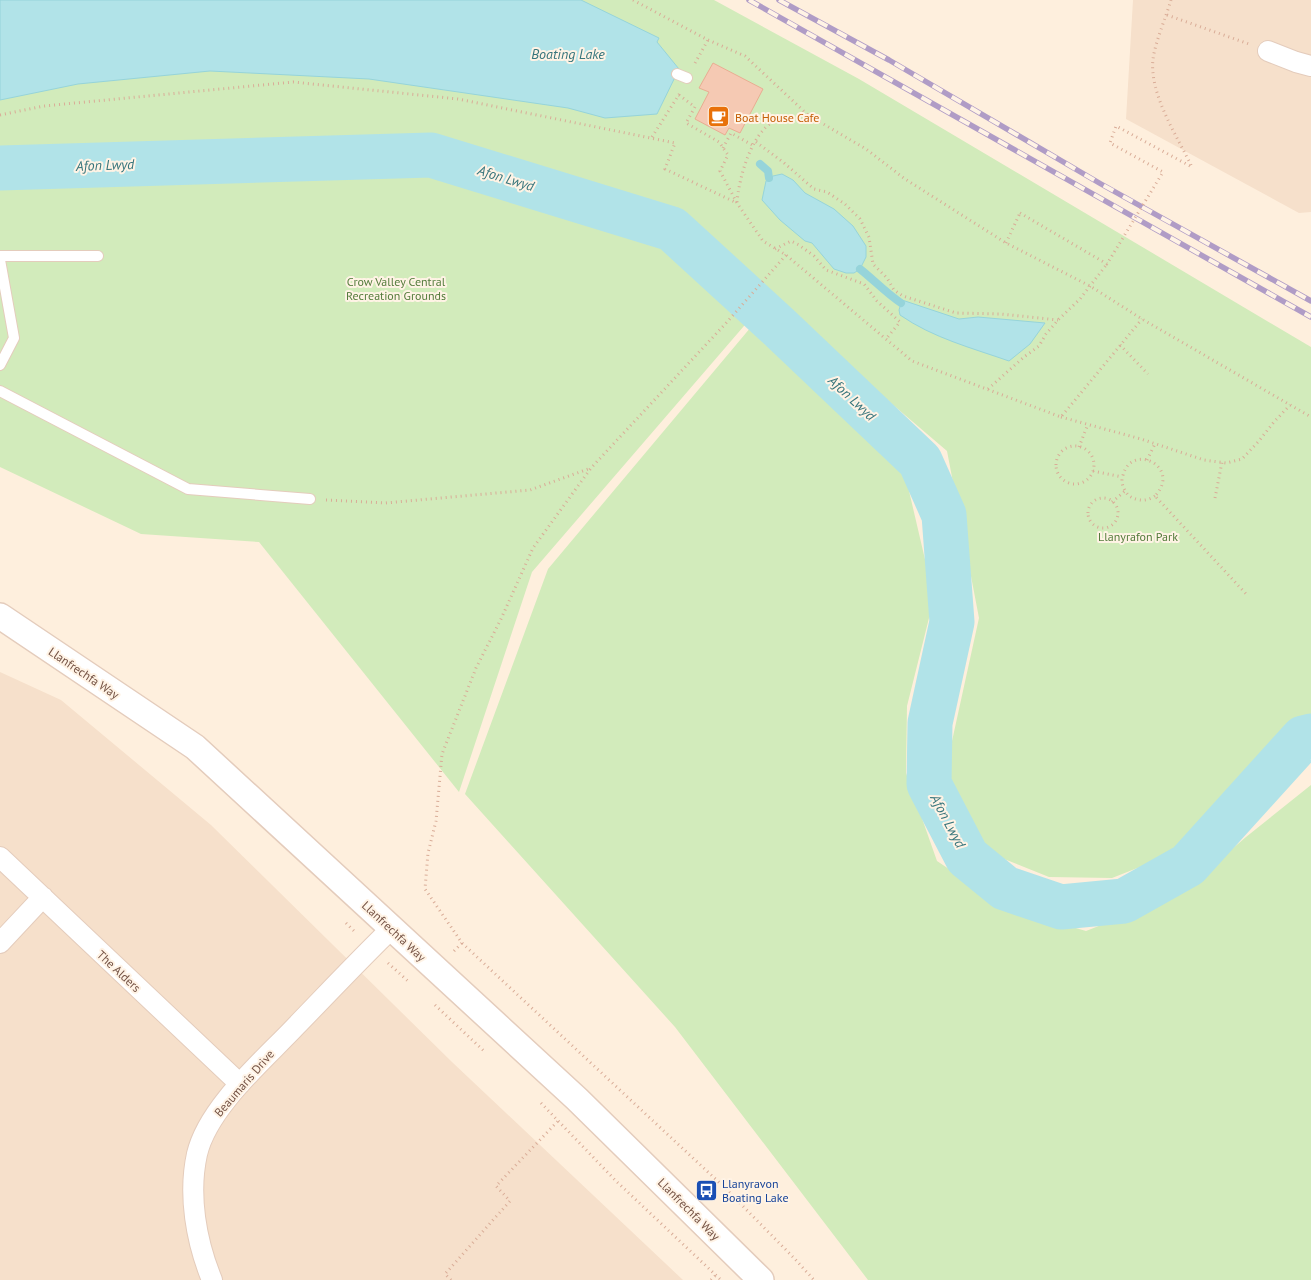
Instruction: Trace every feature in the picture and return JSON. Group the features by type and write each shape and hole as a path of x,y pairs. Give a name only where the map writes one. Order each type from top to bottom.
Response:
{"street":[{"path":"1268,51 1311,66"},
{"name":"Llanfrechfa Way","path":"0,616 195,747 576,1098 761,1280"},
{"name":"The Alders","path":"0,857 240,1084"},
{"path":"0,943 43,898"},
{"name":"Beaumaris Drive","path":"212,1280 204,1261 196,1224 194,1180 198,1152 212,1120 240,1084 392,928"}],"lane":[{"path":"677,74 687,78"},
{"path":"0,256 98,256"},
{"path":"0,260 14,338 0,365"},
{"path":"0,391 188,489 310,499"}],"path":[{"path":"633,0 708,40 745,56 808,115 866,149 904,179 1006,243 1090,286 1142,319 1311,417"},
{"path":"988,390 1024,357 1040,346 1046,334 1058,320 1080,300 1107,264 1163,172 1110,143 1116,126 1192,167 1161,105 1154,77 1153,59 1171,0"},
{"path":"1167,14 1268,51"},
{"path":"0,115 44,106 293,82 458,99 675,143 665,169 737,202"},
{"path":"679,95 694,106 686,123 719,142 728,155 720,171 737,202 763,241 786,255 912,361 1061,418 1088,424 1204,460 1226,463 1242,459 1290,405"},
{"path":"737,202 741,175 762,130 774,121 808,115"},
{"path":"723,148 731,133 755,144 784,162 814,189 827,192 845,204 860,219 869,237 872,264 887,278 894,290 926,304 956,313 1001,314 1058,320"},
{"path":"1006,243 1020,213 1107,264"},
{"path":"775,249 791,241 800,245 814,256 826,270 864,284 877,301 900,322 886,339"},
{"path":"786,255 728,321 591,468 533,548 501,620 476,668 442,754 436,821 428,853 425,889 462,943 723,1186 814,1280"},
{"path":"1061,418 1142,319"},
{"path":"1120,345 1148,374"},
{"path":"1079,447 1088,424"},
{"path":"1147,460 1155,444"},
{"path":"1079,447 1090,454 1094,465 1093,471 1090,477 1080,483 1068,482 1058,474 1056,463 1062,452 1067,448 1079,447"},
{"path":"1140,459 1147,460 1162,472 1162,485 1155,496 1149,500 1135,500 1124,491 1122,477 1128,465 1140,459"},
{"path":"1215,498 1222,462"},
{"path":"310,499 385,503 530,490 591,468"},
{"path":"1093,471 1122,477"},
{"path":"1112,502 1124,491"},
{"path":"1155,496 1248,596"},
{"path":"1105,498 1112,502 1117,508 1118,513 1115,522 1108,528 1094,526 1090,522 1087,513 1091,504 1105,498"},
{"path":"344,921 411,983"},
{"path":"451,1280 445,1274 510,1201 496,1186 558,1121"},
{"path":"711,1280 716,1275"}],"shaded area":[{"path":"1133,0 1311,0 1311,212 1299,213 1126,119"},
{"path":"0,672 61,700 211,825 452,1062 683,1280 0,1280"}],"green space":[{"name":"Crow Valley Central Recreation Grounds","path":"0,0 714,0 859,79 1311,347 1311,726 1297,729 1188,848 1112,878 1049,877 984,851 945,773 979,618 947,451 768,298 532,572 459,792 259,542 141,534 0,467"},
{"path":"751,327 906,478 934,598 907,706 906,773 937,861 1007,908 1086,931 1180,894 1246,837 1311,785 1311,1280 868,1280 675,1027 465,794 548,569"}],"water":[{"name":"Boating Lake","path":"0,0 581,0 659,38 657,42 679,69 657,114 605,118 568,108 369,79 210,71 78,84 0,100"},
{"path":"782,174 793,180 805,193 834,209 853,226 866,246 866,257 860,269 854,273 846,273 834,269 812,243 805,241 780,220 762,200 766,181 773,176"},
{"path":"902,300 959,319 978,317 1045,323 1030,344 1009,361 953,342 913,323 900,315 899,310"}],"building":[{"path":"713,63 763,89 740,133 729,128 725,135 695,119 709,92 699,88"}],"waterway":[{"name":"Afon Lwyd","path":"0,168 431,155 672,229 920,461 944,515 952,622 930,723 929,784 967,857 1005,888 1061,907 1124,901 1188,865 1303,738 1311,736"},
{"path":"760,164 768,171 769,178"},
{"path":"860,269 901,303"}],"railway":[{"path":"749,0 1311,317"},
{"path":"779,0 889,60 1101,184 1311,301"}],"place":[{"name":"Boat House Cafe","path":"719,117"},
{"name":"Llanyravon Boating Lake","path":"706,1190"}],"park label":[{"name":"Llanyrafon Park","path":"1138,536"}]}
